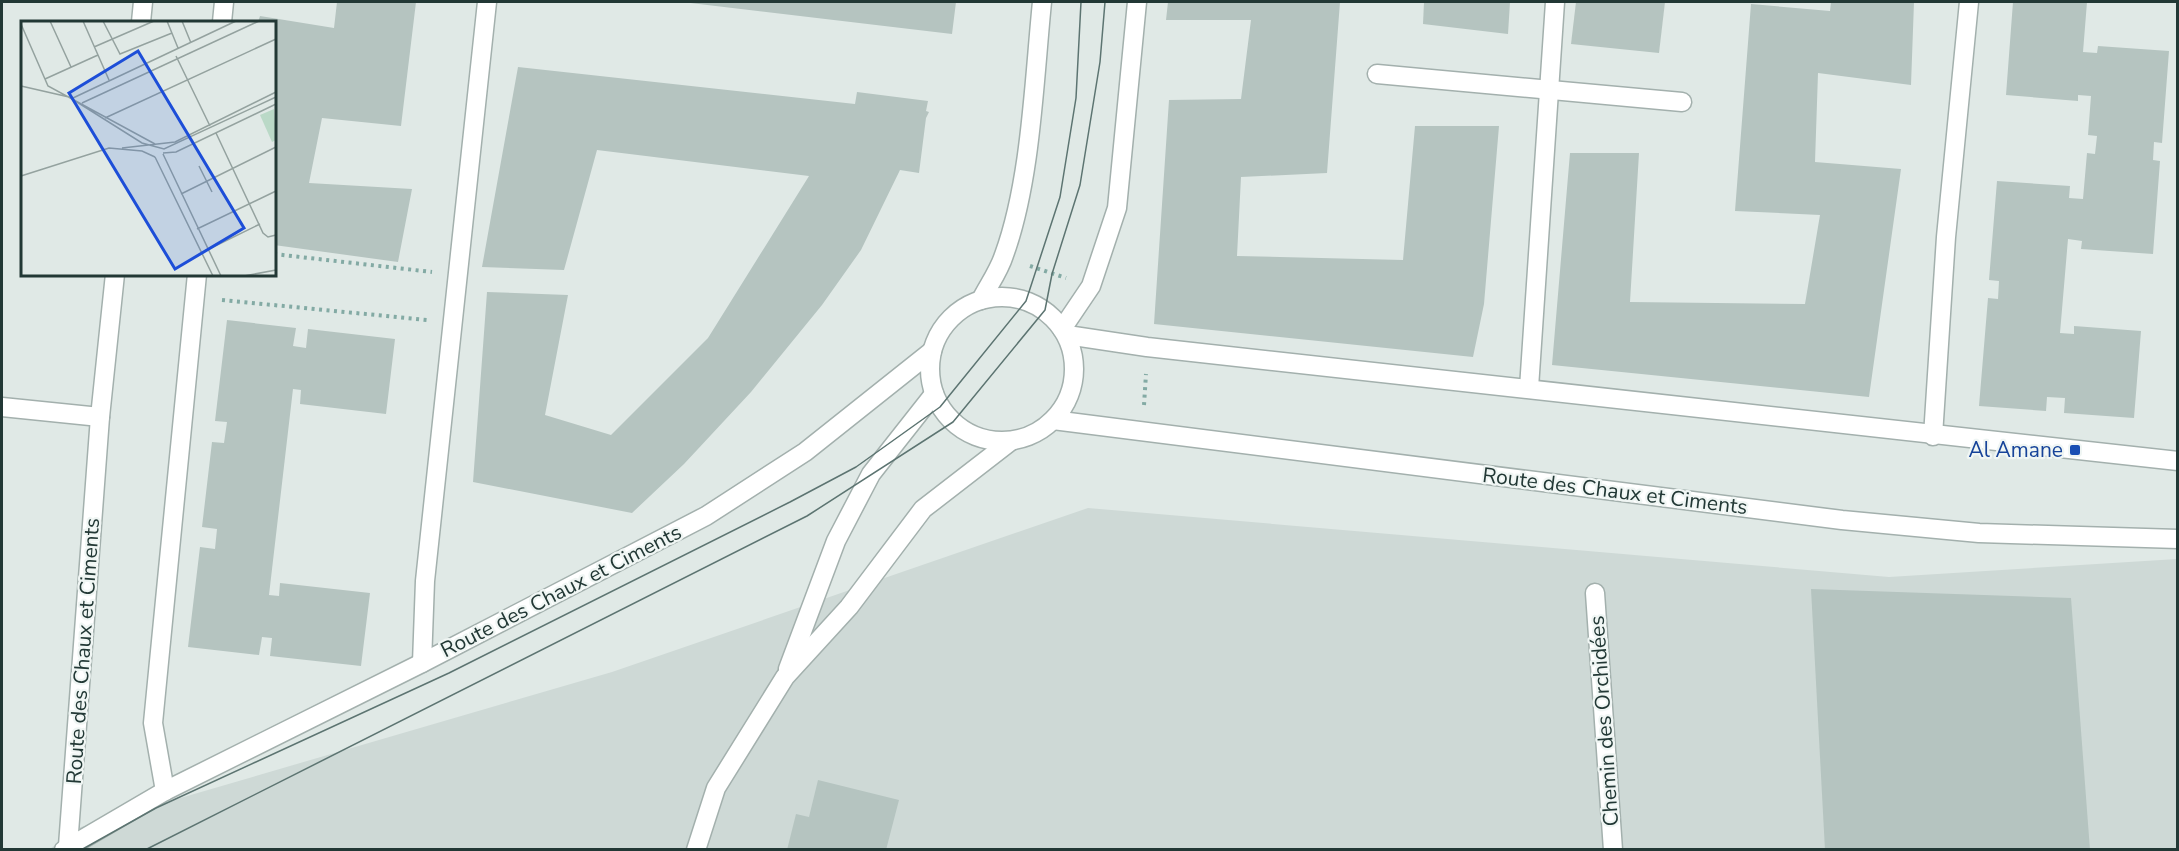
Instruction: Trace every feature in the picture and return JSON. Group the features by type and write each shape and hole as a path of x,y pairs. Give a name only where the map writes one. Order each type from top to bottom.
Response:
{"street":[{"path":"141,21 143,2"},
{"path":"222,21 224,2"},
{"path":"422,663 425,581 487,2"},
{"path":"981,300 1004,256 1025,161 1042,2"},
{"path":"1064,332 1091,286 1117,208 1137,2"},
{"path":"1529,388 1556,2"},
{"path":"1933,436 1946,237 1969,2"},
{"path":"1377,74 1548,92 1682,102"},
{"name":"Route des Chaux et Ciments","path":"66,848 100,417 115,276"},
{"path":"165,791 153,723 197,276"},
{"path":"1003,297 1026,301 1045,310 1064,332 1074,357 1074,379 1067,401 1053,420 1034,434 1011,441 990,441 970,434 953,422 934,394 930,373 932,351 942,329 959,311 981,300 1003,297"},
{"path":"1064,332 1147,347 1529,388 1933,436 2178,461"},
{"name":"Route des Chaux et Ciments","path":"66,848 165,791 422,663 706,516 805,452 932,351"},
{"path":"696,849 716,788 785,676 836,541 871,474 934,394"},
{"path":"2,407 100,417"},
{"name":"Route des Chaux et Ciments","path":"1053,420 1842,519 1979,533 2178,539"},
{"path":"785,676 849,607 923,509 1011,441"},
{"name":"Chemin des Orchidées","path":"1595,592 1614,849"}],"path":[{"path":"276,254 458,275"},
{"path":"1004,256 1091,286"},
{"path":"195,297 453,322"},
{"path":"1143,430 1147,347"}],"shaded area":[{"path":"1088,508 1889,577 2177,559 2177,849 49,850 74,829 612,672"}],"building":[{"path":"337,2 416,2 401,126 322,118 309,183 412,189 398,262 276,245 276,21 258,21 260,16 334,28"},
{"path":"682,2 956,2 952,34"},
{"path":"1168,2 1340,2 1327,173 1241,177 1237,256 1403,260 1415,126 1499,126 1484,304 1473,357 1154,324 1169,100 1241,99 1251,20 1166,20"},
{"path":"1424,2 1510,2 1508,34 1423,24"},
{"path":"1576,2 1665,2 1659,53 1571,44"},
{"path":"1831,2 1914,2 1911,85 1818,73 1815,162 1901,169 1869,397 1552,365 1570,153 1639,153 1630,302 1805,304 1820,215 1735,211 1751,4 1830,11"},
{"path":"2013,2 2087,2 2083,52 2097,53 2098,46 2169,51 2162,143 2154,142 2153,160 2160,161 2153,254 2081,249 2082,241 2068,239 2060,333 2074,334 2074,326 2141,331 2134,418 2064,413 2065,398 2047,397 2046,411 1979,406 1988,298 1998,299 1999,281 1989,280 1997,181 2070,186 2069,198 2083,199 2087,153 2095,154 2097,136 2088,135 2091,96 2078,95 2078,101 2006,95"},
{"path":"518,67 855,104 857,92 928,101 926,111 929,112 926,118 919,173 900,170 861,250 822,305 751,392 684,464 632,513 473,482 487,292 568,295 545,415 611,435 708,338 809,176 597,150 564,270 482,267"},
{"path":"227,320 296,328 293,346 306,348 308,329 395,339 386,414 300,404 301,390 293,389 269,595 279,596 280,583 370,593 361,666 270,656 272,638 262,637 259,655 188,647 200,547 215,549 217,529 202,527 212,442 224,443 227,422 215,421"},
{"path":"1811,589 2071,598 2090,850 1825,850"},
{"path":"818,780 899,800 886,850 787,850 796,814 809,817"}],"tram line":[{"path":"81,850 156,808 449,673 790,502 856,467 940,407 1026,301 1060,197 1076,98 1081,2"},
{"path":"145,850 807,516 953,422 1045,310 1052,274 1080,185 1100,62 1105,2"}],"place":[{"name":"Al Amane","path":"2075,450"}]}
